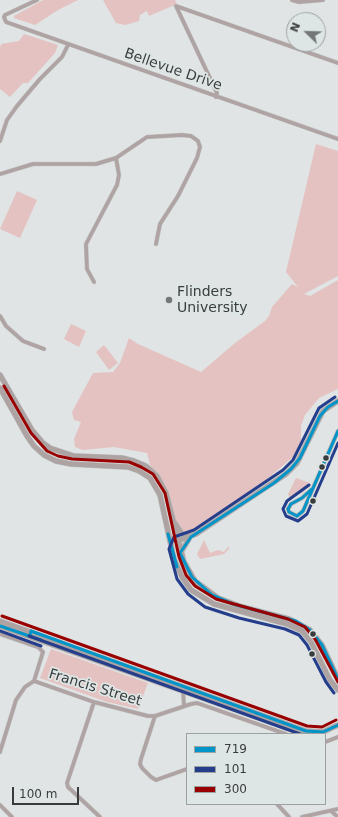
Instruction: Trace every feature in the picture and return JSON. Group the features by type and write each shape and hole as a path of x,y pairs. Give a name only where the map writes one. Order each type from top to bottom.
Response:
{"street":[{"name":"Bellevue Drive","path":"37,0 8,13 4,17 6,22 338,139"},
{"path":"292,0 299,2 323,0"},
{"path":"216,97 217,93 176,6 338,63"},
{"path":"0,141 7,120 14,110 40,79 62,57 68,45"},
{"path":"0,174 33,164 88,165 116,158 141,141 153,136 188,135 198,141 200,147 197,158 178,196 160,224 156,244"},
{"path":"94,282 87,269 86,244 117,185 118,175 116,158"},
{"path":"0,316 6,326 23,341 44,349"},
{"path":"0,375 32,430 43,443 65,454 122,458 146,466 157,476 164,489 173,520 180,553 192,577 212,595 233,604 296,621 310,630 322,645 338,679"},
{"path":"0,388 27,436 34,446 44,455 56,461 71,464 134,468 150,478 160,495 174,559 181,575 191,590 207,602 240,613 287,624 302,631 311,642 323,666 338,690"},
{"path":"181,575 174,552 174,547 177,541 191,536 286,474 300,458 320,416 328,407 338,401"},
{"path":"312,489 302,498 291,504 288,509 289,512 297,516 300,515 312,489 338,431"},
{"path":"173,520 182,534 191,536"},
{"path":"168,534 177,541"},
{"path":"180,553 191,536"},
{"path":"0,621 30,634 183,691 303,733"},
{"path":"0,626 30,634 306,731 323,732 338,725"},
{"path":"0,634 42,649 43,655 34,681 24,687 16,700 0,752"},
{"path":"323,666 333,668"},
{"name":"Francis Street","path":"34,681 94,702 155,716 197,703 283,733"},
{"path":"183,691 184,706"},
{"path":"94,702 67,783 68,787 100,817"},
{"path":"155,716 141,759 140,764 142,768 156,780 186,770"},
{"path":"326,734 338,729"},
{"path":"326,742 338,737"},
{"path":"0,805 12,817"},
{"path":"278,805 289,817"},
{"path":"302,817 338,809"},
{"path":"331,811 338,817"}],"shaded area":[{"path":"43,0 78,0 58,10 35,25 14,18 14,16"},
{"path":"103,0 175,0 177,4 149,16 147,11 140,15 139,21 125,25 116,23"},
{"path":"24,34 58,45 55,53 28,83 23,83 10,97 0,89 0,48 1,44 19,41"},
{"path":"316,144 338,151 338,276 304,294 310,296 338,280 338,389 319,398 305,415 301,426 301,442 293,457 221,518 195,531 184,532 173,520 166,493 152,472 147,453 114,447 83,450 75,447 74,439 81,422 74,420 72,412 93,373 113,372 120,363 129,338 138,344 201,372 235,343 265,321 269,316 272,307 292,284 298,287 286,272"},
{"path":"17,191 37,200 20,238 0,229"},
{"path":"71,324 86,331 79,347 64,339"},
{"path":"104,345 118,363 109,370 96,352"},
{"path":"296,478 310,483 304,492 290,499 288,494"},
{"path":"204,540 210,553 218,550 224,552 229,546 229,549 224,554 200,559 197,554"},
{"path":"51,649 148,683 138,709 107,702 40,678"}],"transit line":[{"name":"300","path":"4,386 31,433 47,451 58,456 72,459 129,462 153,474 165,493 179,557 186,575 195,586 216,599 288,619 305,627 315,639 338,682"},
{"name":"101","path":"334,693 326,682 307,645 299,635 285,629 239,618 205,607 188,594 177,579 169,549 174,537 194,530 283,470 293,460 319,408 335,397"},
{"name":"719","path":"338,401 328,407 320,416 300,458 291,469 274,483 191,537 180,553 192,577 212,595 233,604 296,621 310,630 322,645 338,679"},
{"name":"719","path":"312,489 302,498 291,504 288,509 289,512 297,516 303,511 338,431"},
{"name":"101","path":"309,485 287,501 283,509 286,516 298,521 307,514 338,443"},
{"name":"719","path":"168,534 177,567"},
{"name":"300","path":"2,616 307,726 322,727 336,720"},
{"name":"719","path":"0,626 41,640"},
{"name":"101","path":"0,631 41,646"},
{"name":"719","path":"30,636 31,631 306,731 323,732 338,725"},
{"name":"101","path":"29,636 297,733"}],"place":[{"name":"Flinders University","path":"169,300"}]}
